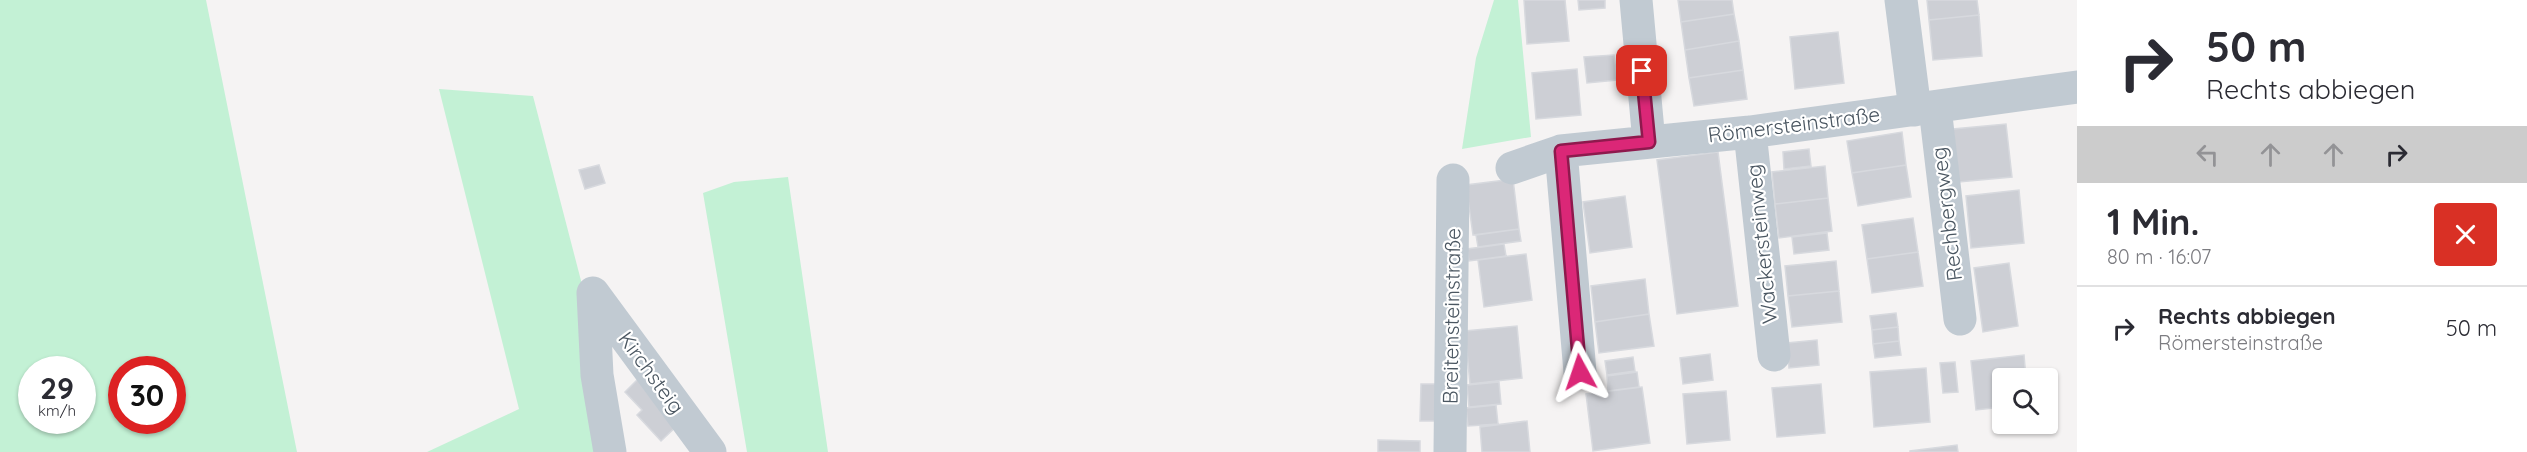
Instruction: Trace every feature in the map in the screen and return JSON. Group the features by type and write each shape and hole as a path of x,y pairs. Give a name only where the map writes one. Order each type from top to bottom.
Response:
{"street":[{"path":"1636,0 1649,142"},
{"name":"Rechbergweg","path":"1901,0 1925,109 1960,319"},
{"name":"Römersteinstraße","path":"1512,168 1561,151 1750,132 2077,87"},
{"name":"Wackersteinweg","path":"1750,132 1774,355"},
{"path":"1561,151 1580,372"},
{"name":"Breitensteinstraße","path":"1450,452 1453,180"},
{"name":"Kirchsteig","path":"610,452 597,375 593,293 710,452"}],"green space":[{"path":"0,0 206,0 297,452 0,452"},
{"path":"1494,0 1518,0 1531,137 1462,149 1476,58"},
{"path":"439,89 533,96 585,296 598,452 427,452 519,409"},
{"path":"788,177 828,452 747,452 703,193 734,182"}],"building":[{"path":"1524,0 1565,0 1569,41 1527,44"},
{"path":"1578,0 1605,0 1605,8 1579,10"},
{"path":"1678,0 1732,0 1734,14 1681,22"},
{"path":"1927,0 1977,0 1979,15 1929,20"},
{"path":"1734,14 1739,41 1685,50 1681,22"},
{"path":"1979,15 1982,56 1933,60 1929,20"},
{"path":"1838,32 1844,83 1795,89 1790,37"},
{"path":"1739,41 1743,70 1689,78 1685,50"},
{"path":"1614,55 1617,80 1587,83 1584,57"},
{"path":"1577,69 1581,115 1536,119 1532,73"},
{"path":"1743,70 1747,99 1694,106 1689,78"},
{"path":"2006,124 2012,177 1959,182 1953,129"},
{"path":"1902,132 1906,165 1852,173 1847,141"},
{"path":"1809,149 1811,166 1784,169 1783,152"},
{"path":"1718,152 1738,306 1677,314 1657,160"},
{"path":"599,165 605,183 585,189 579,170"},
{"path":"1906,165 1911,197 1858,206 1852,173"},
{"path":"1825,166 1828,198 1775,204 1772,172"},
{"path":"1513,179 1519,229 1473,235 1466,185"},
{"path":"2019,190 2024,243 1971,248 1966,196"},
{"path":"1625,196 1632,247 1590,253 1583,202"},
{"path":"1828,198 1832,231 1779,238 1775,204"},
{"path":"1913,218 1918,252 1867,259 1862,225"},
{"path":"1519,229 1521,241 1478,247 1476,235"},
{"path":"1827,233 1829,250 1794,254 1792,237"},
{"path":"1504,244 1506,256 1469,261 1467,249"},
{"path":"1918,252 1923,286 1872,293 1867,259"},
{"path":"1526,254 1532,300 1484,307 1478,260"},
{"path":"1836,261 1839,291 1788,296 1785,266"},
{"path":"2009,263 2018,326 1983,332 1974,268"},
{"path":"1645,279 1649,314 1595,322 1591,286"},
{"path":"1839,291 1842,322 1792,327 1788,296"},
{"path":"1896,313 1898,327 1872,330 1870,316"},
{"path":"1649,314 1654,346 1599,353 1595,322"},
{"path":"1517,326 1522,378 1470,384 1465,331"},
{"path":"1898,327 1899,341 1873,344 1872,330"},
{"path":"1817,340 1819,365 1789,368 1787,343"},
{"path":"1899,341 1901,355 1875,358 1873,344"},
{"path":"1710,354 1713,380 1683,384 1680,358"},
{"path":"2024,355 2025,368 1992,368 1992,408 1976,410 1971,361"},
{"path":"1633,357 1635,371 1607,375 1605,361"},
{"path":"1955,362 1958,392 1943,393 1940,363"},
{"path":"1926,368 1930,422 1874,427 1870,372"},
{"path":"1637,372 1639,387 1608,391 1607,376"},
{"path":"639,378 681,422 661,441 637,415 642,410 625,392"},
{"path":"1499,382 1501,404 1469,407 1467,385"},
{"path":"1421,384 1438,384 1438,421 1420,421"},
{"path":"1821,384 1825,433 1777,437 1772,388"},
{"path":"1642,387 1650,443 1593,451 1586,394"},
{"path":"1726,391 1730,440 1687,444 1683,394"},
{"path":"1496,405 1498,424 1468,426 1466,408"},
{"path":"1527,421 1530,452 1482,452 1480,427"},
{"path":"1378,440 1420,441 1420,452 1378,452"},
{"path":"1957,445 1958,452 1910,452 1910,451"}],"route":[{"path":"1580,372 1561,151 1649,142 1642,71"}]}
